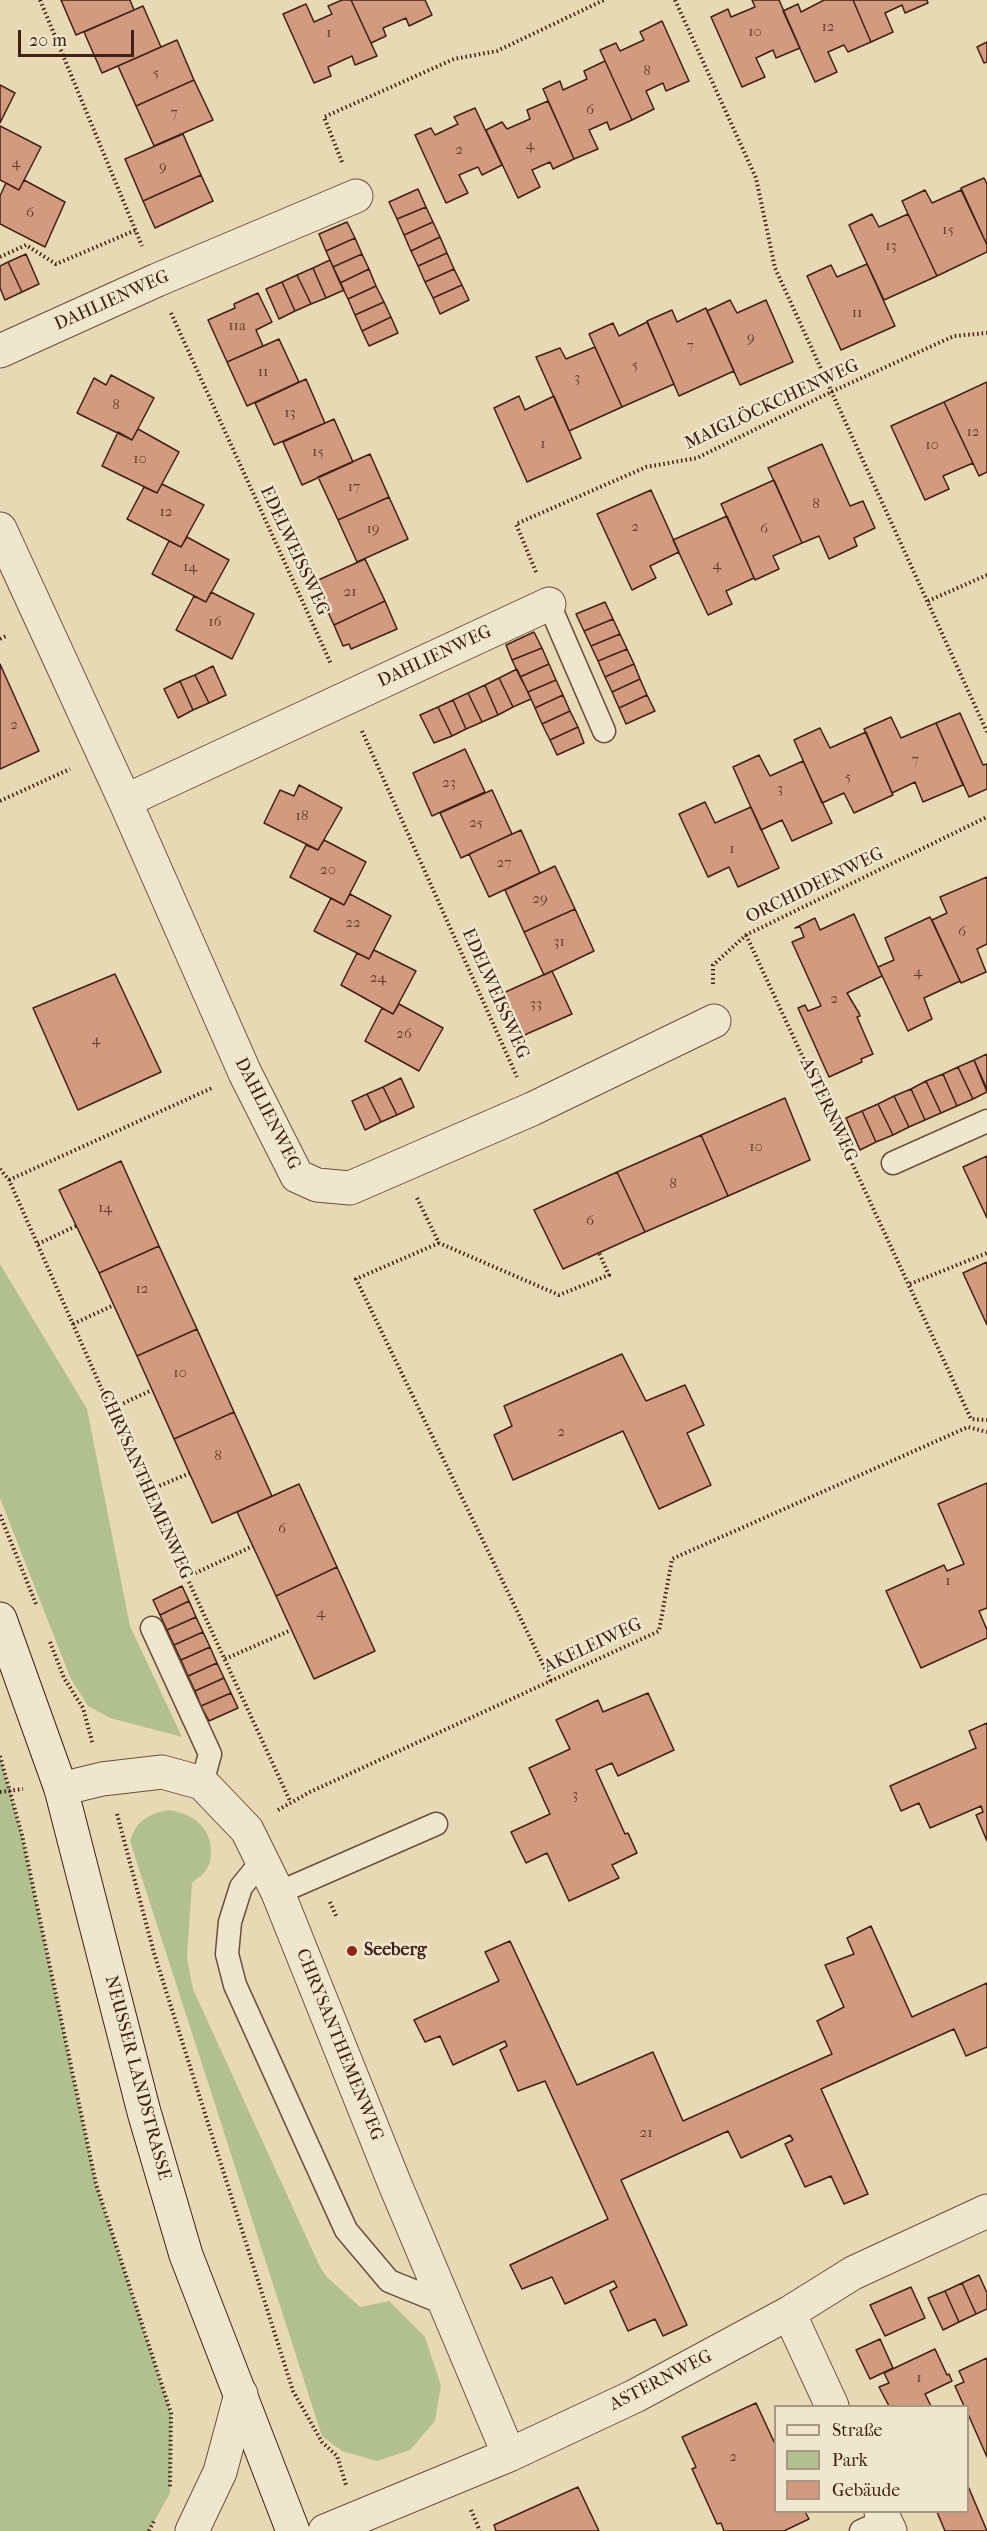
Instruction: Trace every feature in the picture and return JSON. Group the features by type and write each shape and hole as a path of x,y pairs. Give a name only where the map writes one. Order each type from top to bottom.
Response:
{"street":[{"name":"DAHLIENWEG","path":"0,351 157,280 356,196"},
{"name":"DAHLIENWEG","path":"0,529 125,801 245,1073 297,1176 317,1185 350,1188 532,1109 714,1021"},
{"name":"DAHLIENWEG","path":"125,801 549,604"},
{"name":"NEUSSER LANDSTRASSE","path":"0,1619 61,1789 144,2112 186,2255 293,2531"},
{"path":"61,1789 102,1779 162,1772 202,1783"},
{"name":"CHRYSANTHEMENWEG","path":"202,1783 247,1830 278,1893 393,2182 509,2455"},
{"name":"ASTERNWEG","path":"325,2531 509,2455 634,2396 789,2313 853,2273 987,2211"},
{"path":"789,2313 832,2405"},
{"path":"192,2531 219,2472 241,2394"}],"lane":[{"path":"549,604 604,731"},
{"path":"893,1163 987,1121"},
{"path":"152,1628 210,1754 202,1783"},
{"path":"278,1893 436,1824"},
{"path":"262,1862 241,1887 230,1922 227,1954 235,1985 346,2230 388,2281 446,2304"}],"path":[{"name":"EDELWEISSWEG","path":"40,0 157,280 532,1109"},
{"path":"356,196 324,117 454,59 497,51 604,0"},
{"path":"675,0 756,178 775,268 987,732"},
{"path":"0,257 26,245 56,264 136,230"},
{"name":"MAIGLÖCKCHENWEG","path":"549,604 516,524 646,466 697,458 833,391 954,336 987,333"},
{"path":"928,601 987,575"},
{"path":"0,801 103,754"},
{"name":"ORCHIDEENWEG","path":"714,1021 713,965 746,935 987,817"},
{"name":"ASTERNWEG","path":"746,935 971,1419 987,1420"},
{"path":"9,1180 245,1073"},
{"path":"402,1167 439,1243 559,1295 609,1275 599,1253"},
{"name":"CHRYSANTHEMENWEG","path":"0,1169 9,1180 147,1491 290,1802"},
{"path":"38,1244 76,1226"},
{"path":"439,1243 356,1279 550,1681"},
{"path":"910,1284 987,1253"},
{"path":"73,1324 114,1305"},
{"path":"111,1409 152,1389"},
{"name":"AKELEIWEG","path":"247,1830 290,1802 659,1631 672,1559 968,1427 987,1432"},
{"path":"147,1491 190,1473"},
{"path":"0,1515 39,1611"},
{"path":"187,1577 253,1546"},
{"path":"225,1659 291,1630"},
{"path":"47,1634 64,1678 83,1708 102,1779 119,1819 126,1853 154,1953 293,2391 322,2442 337,2457 357,2517"},
{"path":"0,1756 22,1835 96,2184 171,2413 170,2493"}],"green space":[{"path":"0,1264 87,1409 130,1626 182,1737 110,1718 88,1706 70,1677 0,1498"},
{"path":"0,1756 22,1835 96,2184 171,2413 170,2493 149,2531 0,2531"},
{"path":"169,1810 192,1818 199,1823 208,1835 210,1843 211,1857 208,1866 203,1874 192,1883 187,1958 193,1989 320,2267 327,2277 360,2307 389,2301 425,2337 441,2385 435,2421 410,2450 377,2461 342,2451 322,2436 130,1841 136,1828 144,1819"}],"building":[{"path":"61,0 130,0 134,10 76,35"},
{"path":"342,0 351,0 377,56 355,65 352,56 328,67 331,76 314,83 283,14 306,4 314,22 332,14 328,6"},
{"path":"351,0 425,0 432,15 409,26 406,18 383,28 386,36 371,43"},
{"path":"752,0 779,0 800,48 776,58 773,50 756,58 765,77 742,87 711,17 728,9 731,17 755,7"},
{"path":"824,0 853,0 871,42 848,52 844,45 828,52 837,72 815,82 783,11 798,4 801,12"},
{"path":"853,0 927,0 928,3 905,13 902,5 885,13 893,32 871,42"},
{"path":"143,6 161,47 102,73 84,32"},
{"path":"662,21 689,81 666,91 663,83 646,91 654,109 632,120 600,50 616,43 620,51 644,40 640,32"},
{"path":"177,40 194,80 136,106 118,66"},
{"path":"987,42 987,62 984,63 977,47"},
{"path":"605,61 632,120 610,130 607,122 589,130 598,149 574,159 543,89 560,81 563,90 587,79 584,71"},
{"path":"194,80 213,120 154,146 136,106"},
{"path":"0,85 15,93 0,123"},
{"path":"548,101 574,159 553,169 550,162 532,170 540,187 518,198 486,130 502,122 507,129 530,119 527,110"},
{"path":"475,108 502,165 482,175 478,167 459,175 468,193 446,203 415,135 431,128 435,135 458,124 454,117"},
{"path":"0,126 41,147 19,190 0,180"},
{"path":"183,134 201,175 143,201 125,159"},
{"path":"201,175 213,201 155,228 143,201"},
{"path":"984,178 987,184 987,245 961,188"},
{"path":"24,180 65,202 45,247 0,224 0,196 6,183 19,190"},
{"path":"418,189 426,207 397,219 389,202"},
{"path":"925,190 932,203 961,190 987,245 987,252 937,276 902,201"},
{"path":"426,207 433,222 404,235 397,219"},
{"path":"872,214 879,227 908,214 937,276 884,300 849,225"},
{"path":"347,222 355,238 326,251 319,234"},
{"path":"433,222 440,237 411,251 404,235"},
{"path":"440,237 447,253 418,266 411,251"},
{"path":"355,238 362,254 333,267 326,251"},
{"path":"447,253 454,269 425,282 418,266"},
{"path":"26,254 39,284 22,292 8,262"},
{"path":"362,254 369,269 340,283 333,267"},
{"path":"330,260 344,290 326,298 313,268"},
{"path":"8,262 22,292 5,300 0,288 0,266"},
{"path":"867,264 895,326 841,350 807,276 831,265 837,277"},
{"path":"313,268 326,298 311,304 297,275"},
{"path":"369,269 376,286 348,299 340,283"},
{"path":"454,269 462,285 433,298 425,282"},
{"path":"297,275 311,304 295,311 282,282"},
{"path":"282,282 295,311 279,319 266,289"},
{"path":"462,285 469,300 440,314 433,298"},
{"path":"376,286 384,302 355,315 348,299"},
{"path":"258,293 272,322 256,330 263,346 227,362 208,320 235,308 234,304"},
{"path":"730,300 737,313 766,300 793,362 740,385 707,311"},
{"path":"384,302 391,317 362,331 355,315"},
{"path":"706,308 734,371 679,396 647,321 672,310 677,322"},
{"path":"391,317 398,333 369,346 362,331"},
{"path":"647,322 674,384 622,407 589,334 613,323 619,336"},
{"path":"279,339 299,382 247,406 227,362"},
{"path":"595,347 622,407 569,431 536,357 560,348 566,359"},
{"path":"111,375 154,398 132,440 77,413 94,378 106,385"},
{"path":"306,379 325,423 274,445 255,403"},
{"path":"987,382 987,472 979,476 944,402"},
{"path":"519,396 525,410 554,396 581,458 527,482 494,408"},
{"path":"944,402 973,463 943,476 949,489 925,500 891,426"},
{"path":"334,419 353,462 302,485 283,442"},
{"path":"138,429 179,452 157,493 102,466 118,432 132,440"},
{"path":"822,444 850,506 863,501 875,528 854,538 857,546 829,559 819,536 802,543 768,468"},
{"path":"370,454 389,497 338,520 318,477"},
{"path":"774,480 802,543 773,556 779,569 755,580 721,504"},
{"path":"162,484 204,505 181,547 127,519 144,487 157,493"},
{"path":"651,490 679,552 650,566 656,578 632,590 597,514"},
{"path":"389,497 408,539 357,562 338,520"},
{"path":"727,516 754,578 726,591 732,604 708,615 673,540"},
{"path":"187,537 229,560 206,602 152,574 169,541 181,547"},
{"path":"365,559 385,601 334,625 314,582"},
{"path":"211,592 254,614 232,659 176,630 194,596 206,602"},
{"path":"385,601 397,629 351,649 349,644 343,646 334,625"},
{"path":"605,602 613,619 584,631 576,614"},
{"path":"613,619 620,634 591,646 584,631"},
{"path":"534,632 542,648 512,660 506,645"},
{"path":"620,634 627,649 598,661 591,646"},
{"path":"542,648 549,664 520,677 512,660"},
{"path":"627,649 634,664 605,677 598,661"},
{"path":"0,664 39,751 0,769"},
{"path":"549,664 556,680 528,692 520,677"},
{"path":"634,664 640,679 612,692 605,677"},
{"path":"213,666 226,695 209,703 195,675"},
{"path":"517,669 531,699 513,707 499,678"},
{"path":"195,675 209,703 193,710 180,681"},
{"path":"499,678 513,707 498,715 485,685"},
{"path":"640,679 647,695 619,708 612,692"},
{"path":"556,680 563,695 535,708 528,692"},
{"path":"180,681 193,710 178,718 164,689"},
{"path":"485,685 498,715 482,722 468,693"},
{"path":"468,693 482,722 466,729 453,700"},
{"path":"563,695 570,711 542,724 535,708"},
{"path":"647,695 655,711 626,724 619,708"},
{"path":"453,700 466,729 452,736 438,707"},
{"path":"438,707 452,736 434,743 420,715"},
{"path":"570,711 578,727 550,740 542,724"},
{"path":"960,713 983,765 987,764 987,789 969,797 936,723"},
{"path":"891,717 901,738 936,723 963,785 923,802 915,782 892,793 864,729"},
{"path":"578,727 584,743 557,755 550,740"},
{"path":"820,728 830,748 866,732 893,795 854,813 844,793 822,803 794,740"},
{"path":"465,749 485,792 432,816 413,773"},
{"path":"759,755 770,776 803,761 832,823 792,841 782,820 761,830 733,767"},
{"path":"299,785 342,808 318,850 264,823 280,790 294,796"},
{"path":"492,790 512,834 461,858 440,813"},
{"path":"705,802 715,823 751,807 779,868 738,887 729,867 708,877 679,814"},
{"path":"521,830 540,873 489,897 469,854"},
{"path":"324,840 366,862 344,905 290,877 306,845 318,850"},
{"path":"555,866 575,909 524,932 505,890"},
{"path":"987,877 987,944 977,949 986,972 961,983 932,920 947,913 940,897"},
{"path":"350,894 391,916 369,959 314,931 331,898 344,905"},
{"path":"575,909 594,951 544,975 524,932"},
{"path":"854,914 882,976 847,993 859,1013 860,1016 857,1017 873,1054 861,1059 862,1062 829,1077 798,1008 805,1005 808,1011 821,1006 792,942 804,937 800,927 795,928 815,918 820,930"},
{"path":"930,917 960,981 924,998 932,1019 908,1031 878,967 894,960 885,938"},
{"path":"374,950 416,971 393,1014 341,985 357,953 369,959"},
{"path":"552,971 572,1014 520,1037 501,994"},
{"path":"115,974 161,1072 78,1110 33,1008"},
{"path":"399,1004 443,1028 419,1071 365,1041 382,1008 393,1014"},
{"path":"987,1054 987,1089 974,1060"},
{"path":"974,1060 987,1092 973,1099 958,1067"},
{"path":"958,1067 973,1099 957,1106 943,1074"},
{"path":"943,1074 957,1106 941,1113 926,1081"},
{"path":"401,1078 414,1107 397,1115 383,1087"},
{"path":"926,1081 941,1113 925,1120 911,1089"},
{"path":"383,1087 397,1115 381,1122 367,1094"},
{"path":"911,1089 925,1120 909,1127 894,1096"},
{"path":"367,1094 381,1122 365,1130 352,1101"},
{"path":"894,1096 909,1127 893,1135 878,1104"},
{"path":"785,1098 810,1160 728,1196 701,1135"},
{"path":"878,1104 893,1135 876,1142 862,1111"},
{"path":"862,1111 876,1142 860,1150 846,1118"},
{"path":"701,1135 728,1196 645,1232 617,1172"},
{"path":"987,1156 987,1218 963,1167"},
{"path":"121,1161 159,1246 99,1273 59,1190"},
{"path":"617,1172 645,1232 563,1269 534,1210"},
{"path":"159,1246 197,1329 137,1356 99,1273"},
{"path":"987,1262 987,1325 963,1273"},
{"path":"197,1329 234,1412 174,1439 137,1356"},
{"path":"622,1354 646,1401 685,1385 704,1425 687,1433 711,1485 659,1509 623,1431 513,1480 494,1435 512,1426 504,1406"},
{"path":"234,1412 272,1496 212,1523 174,1439"},
{"path":"987,1483 987,1608 979,1611 987,1630 987,1638 921,1668 886,1591 944,1565 947,1571 964,1564 938,1504"},
{"path":"299,1484 337,1567 276,1596 237,1512"},
{"path":"337,1567 375,1651 314,1679 276,1596"},
{"path":"182,1586 189,1601 160,1615 153,1600"},
{"path":"189,1601 196,1617 167,1630 160,1615"},
{"path":"196,1617 203,1632 174,1645 167,1630"},
{"path":"203,1632 210,1647 181,1660 174,1645"},
{"path":"210,1647 217,1663 188,1676 181,1660"},
{"path":"217,1663 224,1678 195,1691 188,1676"},
{"path":"224,1678 231,1693 201,1706 195,1691"},
{"path":"231,1693 238,1708 209,1721 201,1706"},
{"path":"648,1693 674,1750 618,1776 612,1763 596,1770 625,1834 628,1833 637,1853 612,1865 619,1878 569,1901 547,1853 526,1863 511,1832 550,1814 529,1768 570,1749 556,1720 598,1700 603,1712"},
{"path":"987,1723 987,1841 976,1815 983,1812 981,1806 930,1828 919,1803 901,1811 890,1786 976,1748 969,1731"},
{"path":"871,1926 912,2017 987,1983 987,2047 966,2056 954,2029 821,2089 868,2194 844,2204 831,2176 805,2187 785,2144 793,2140 790,2135 741,2158 728,2131 621,2180 687,2325 663,2336 655,2319 628,2331 610,2291 617,2287 614,2281 565,2304 552,2277 522,2289 510,2265 608,2219 545,2081 518,2091 500,2050 507,2046 505,2041 453,2065 440,2036 425,2042 414,2020 499,1981 485,1952 510,1941 577,2085 653,2052 683,2121 832,2054 817,2021 844,2007 825,1965 854,1954 847,1938"},
{"path":"979,2275 987,2293 987,2309 976,2314 962,2283"},
{"path":"962,2283 976,2314 959,2322 945,2291"},
{"path":"911,2287 925,2318 885,2336 870,2305"},
{"path":"945,2291 959,2322 943,2330 928,2298"},
{"path":"880,2339 893,2368 870,2379 856,2350"},
{"path":"935,2349 952,2381 925,2394 930,2405 888,2405 879,2387 889,2383 884,2373"},
{"path":"987,2358 987,2457 969,2416 969,2405 964,2405 955,2386 964,2382 959,2371"},
{"path":"756,2403 774,2442 774,2513 806,2513 809,2519 784,2531 724,2531 721,2523 717,2524 692,2469 696,2467 682,2437"},
{"path":"578,2487 599,2531 496,2531 494,2525"},
{"path":"969,2488 987,2531 945,2531 937,2513 969,2513"}],"place":[{"name":"Seeberg","path":"352,1951"}]}
